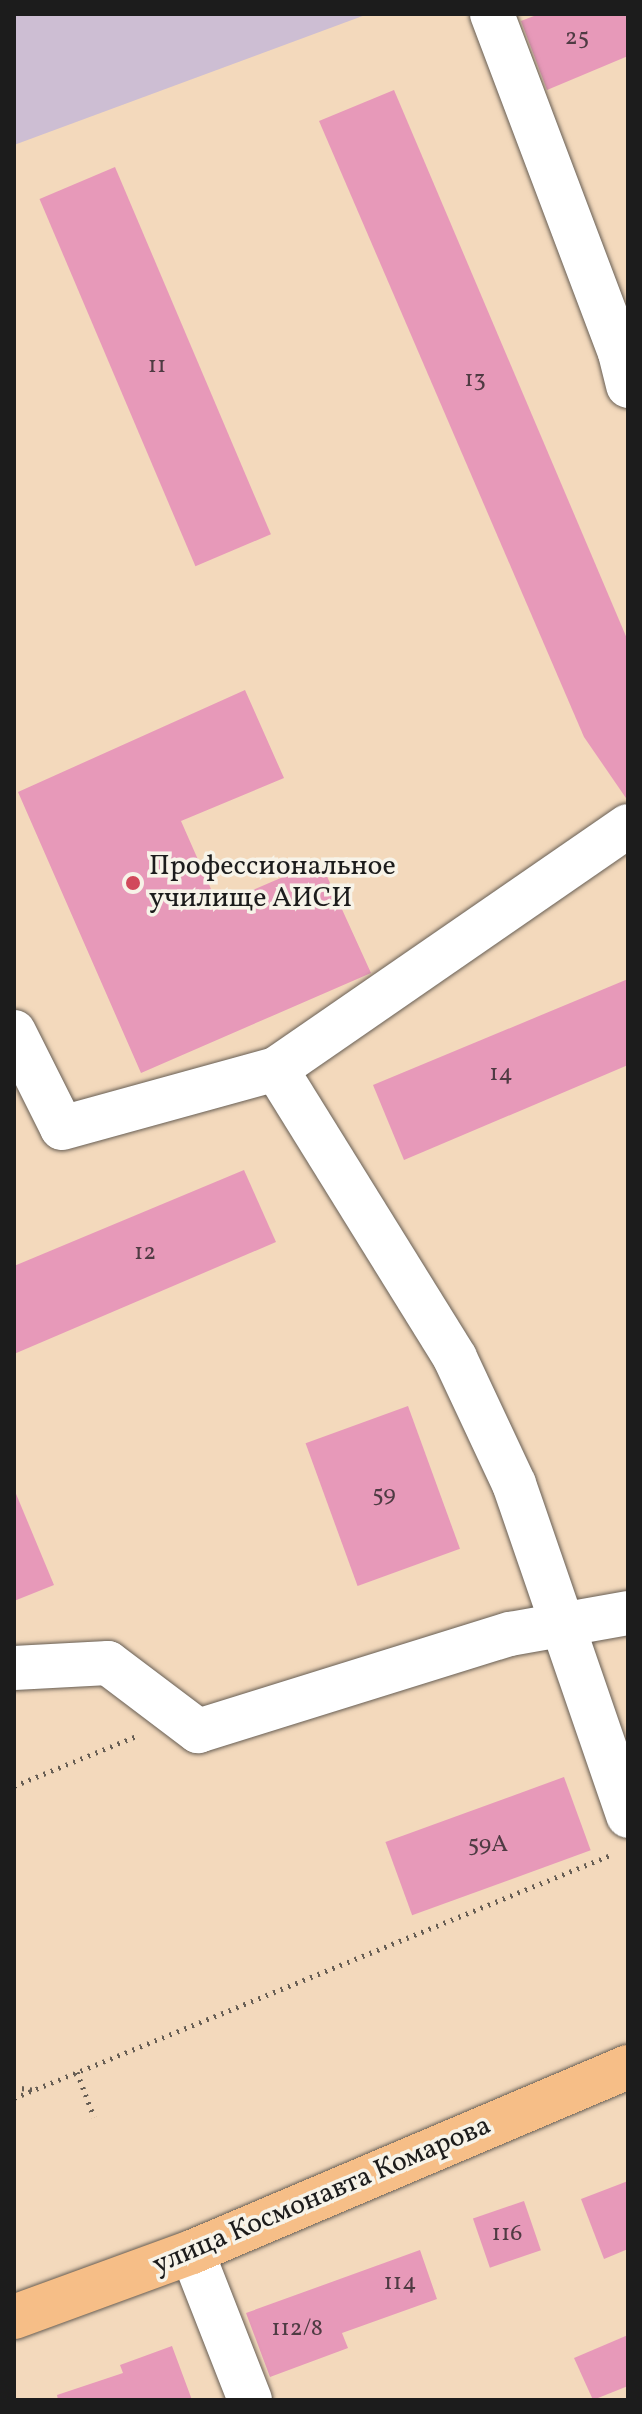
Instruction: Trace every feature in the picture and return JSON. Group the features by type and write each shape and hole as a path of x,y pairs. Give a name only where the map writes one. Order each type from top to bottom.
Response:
{"main road":[{"name":"улица Космонавта Комарова","path":"14,2317 192,2252 628,2067"}],"street":[{"path":"492,14 620,353 628,386"},
{"path":"14,1032 62,1128 276,1069 628,826"},
{"path":"535,891 628,867"},
{"path":"276,1069 455,1358 514,1484 628,1816"},
{"path":"14,1668 108,1663 198,1731 495,1638 628,1613"},
{"path":"192,2252 250,2400"}],"path":[{"path":"14,1786 182,1718"},
{"path":"14,2098 628,1848"},
{"path":"77,2072 94,2117"},
{"path":"14,2087 36,2090"}],"shaded area":[{"path":"14,14 368,14 14,145"}],"building":[{"path":"539,14 628,14 628,56 547,90 521,21"},
{"path":"394,90 628,641 628,801 584,737 319,121"},
{"path":"115,167 271,534 195,566 40,199"},
{"name":"Профессиональное училище АИСИ","path":"245,690 284,778 181,821 218,905 320,861 371,973 141,1073 18,792"},
{"path":"628,979 628,1065 404,1160 373,1085"},
{"path":"244,1170 276,1242 14,1354 14,1266"},
{"path":"408,1406 460,1549 358,1586 306,1443"},
{"path":"14,1489 54,1585 14,1601"},
{"path":"564,1777 591,1850 412,1915 385,1842"},
{"path":"628,2181 628,2249 604,2259 581,2199"},
{"path":"524,2201 541,2250 490,2268 473,2219"},
{"path":"420,2250 437,2299 342,2333 348,2348 270,2377 246,2313"},
{"path":"628,2335 628,2386 593,2400 574,2358"},
{"path":"172,2346 192,2400 58,2400 57,2395 123,2373 120,2365"}],"place":[{"name":"Профессиональное училище АИСИ","path":"133,883"}]}
